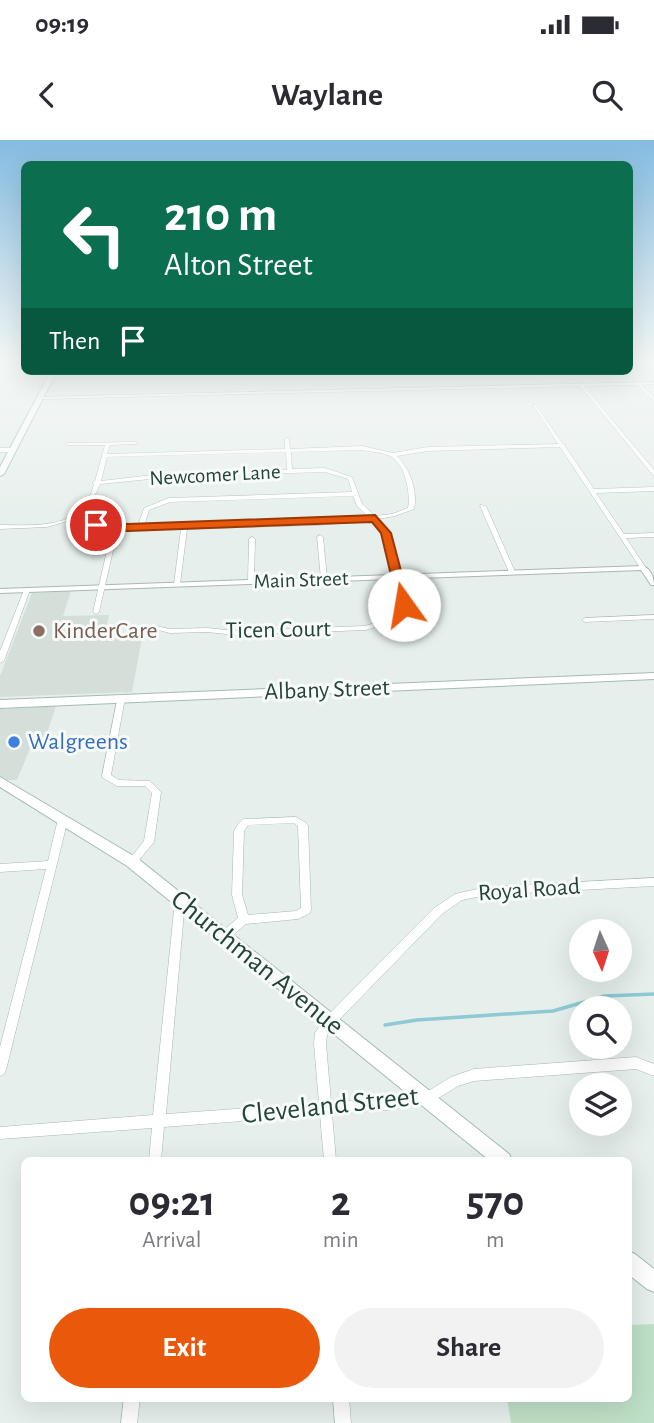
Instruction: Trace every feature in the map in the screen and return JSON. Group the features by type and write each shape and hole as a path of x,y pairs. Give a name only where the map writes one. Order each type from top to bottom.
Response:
{"main road":[{"path":"0,474 30,418"},
{"name":"Albany Street","path":"0,704 654,676"},
{"name":"Churchman Avenue","path":"0,781 132,862 499,1157"},
{"path":"632,1264 654,1282"}],"street":[{"path":"544,418 654,583"},
{"path":"608,418 654,473"},
{"path":"287,439 290,471"},
{"path":"0,527 41,526 73,517 87,506 108,443"},
{"path":"68,444 136,443"},
{"path":"104,456 366,448 393,454 428,449 562,445"},
{"path":"0,450 12,450"},
{"path":"73,517 98,526 141,527 401,515 414,505 401,462 393,454"},
{"name":"Newcomer Lane","path":"95,483 170,475 336,471 350,478 355,494"},
{"path":"594,491 654,489"},
{"path":"141,527 145,510 164,500 355,494 359,505 385,529 398,576"},
{"path":"483,506 512,572"},
{"path":"177,584 184,526"},
{"path":"622,536 654,535"},
{"path":"320,537 324,579"},
{"path":"251,582 252,539"},
{"path":"96,612 111,546"},
{"name":"Main Street","path":"0,591 643,568"},
{"name":"Ticen Court","path":"156,628 170,631 242,633 377,626 394,619 403,610 404,602 398,576"},
{"path":"0,661 27,590"},
{"path":"585,620 654,617"},
{"path":"121,698 106,776 117,783 147,783 157,792 149,842 132,862"},
{"path":"0,1070 63,819"},
{"path":"224,936 244,920 298,915 306,910 303,825 296,820 245,822 239,831 237,895 244,920"},
{"path":"0,867 51,865"},
{"name":"Royal Road","path":"330,1021 438,911 459,897 486,891 654,882"},
{"path":"155,1157 180,901"},
{"path":"330,1021 321,1033 320,1044 330,1157"},
{"name":"Cleveland Street","path":"0,1133 324,1110 424,1097 439,1092 462,1077 474,1074 636,1063 654,1070"},
{"path":"129,1423 132,1402"},
{"path":"341,1402 343,1423"}],"shaded area":[{"path":"71,591 63,616 109,615 104,639 142,638 132,692 0,697 0,676 32,593"},
{"path":"56,706 43,745 31,746 17,780 0,777 0,709"}],"green space":[{"path":"654,1324 654,1423 511,1423 508,1402 632,1402 632,1325"}],"waterway":[{"path":"385,1025 417,1020 553,1011 605,996 654,994"}],"place":[{"name":"KinderCare","path":"39,631"},
{"name":"Walgreens","path":"14,742"}],"route":[{"path":"96,525 128,528 375,518 386,533 404,605"}]}
